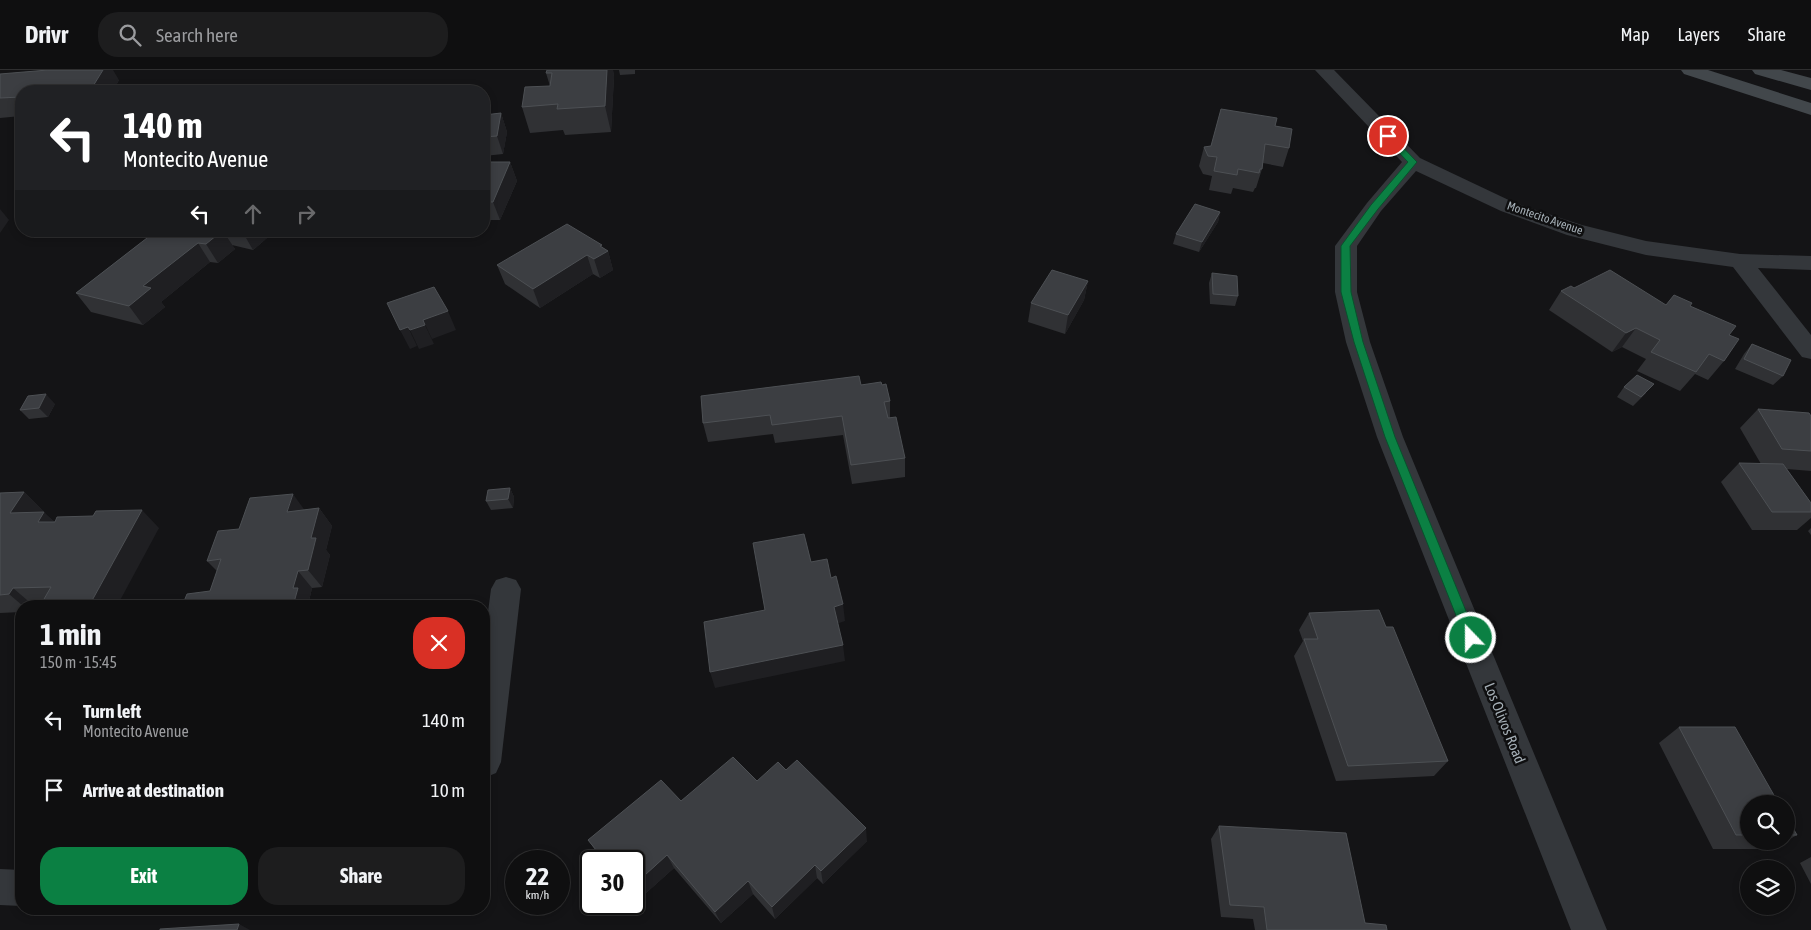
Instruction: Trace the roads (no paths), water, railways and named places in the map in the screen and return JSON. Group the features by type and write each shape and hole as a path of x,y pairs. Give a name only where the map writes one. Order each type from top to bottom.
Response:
{"main road":[{"path":"1690,70 1811,108"},
{"path":"1762,70 1811,84"}],"street":[{"name":"Montecito Avenue","path":"1324,70 1413,162 1508,207 1575,230 1646,248 1740,261 1811,263"},
{"name":"Los Olivos Road","path":"1413,162 1374,207 1346,246 1346,292 1358,342 1390,437 1589,930"},
{"path":"1740,261 1811,351"},
{"path":"490,715 506,589"},
{"path":"0,887 15,888"}]}
